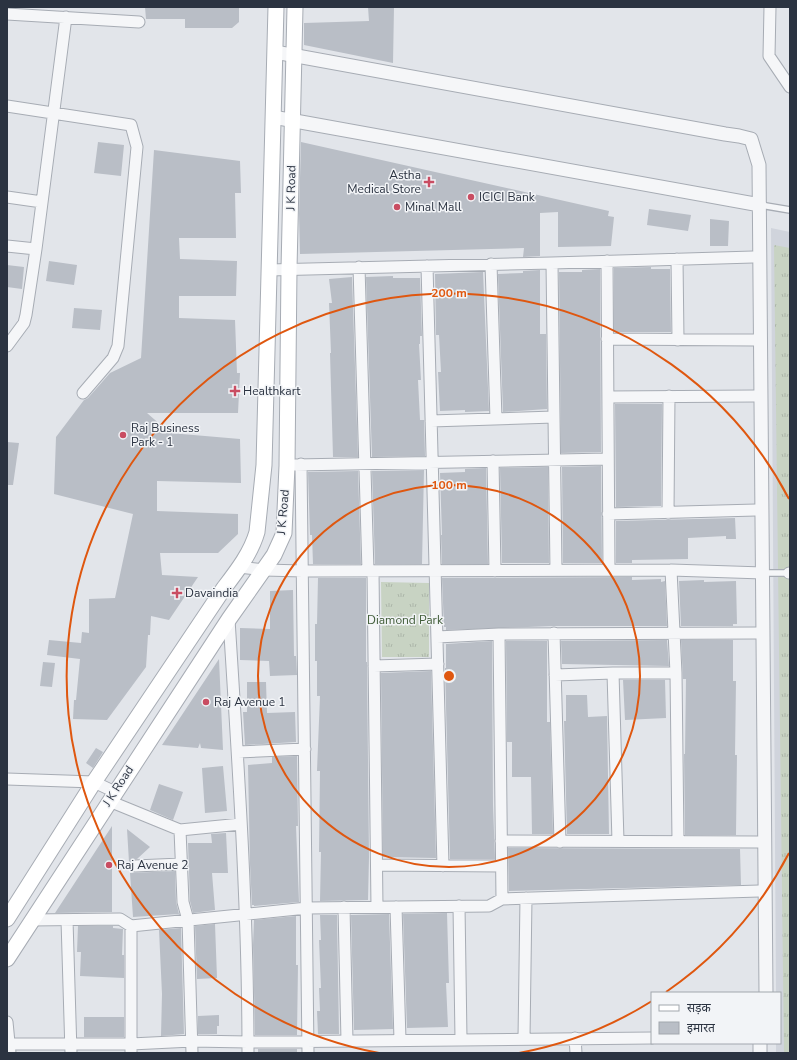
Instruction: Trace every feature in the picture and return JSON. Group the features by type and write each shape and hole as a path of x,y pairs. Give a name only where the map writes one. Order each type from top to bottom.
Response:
{"main road":[{"name":"J K Road","path":"7,919 94,782 224,588 240,568 254,542 257,532 264,465 276,7"},
{"name":"J K Road","path":"7,959 228,619 274,555 284,533 294,465 289,269 295,7"},
{"path":"257,532 281,540"}],"street":[{"path":"770,7 769,56 790,87"},
{"path":"7,14 139,22"},
{"path":"7,346 24,323 26,315 66,17"},
{"path":"275,52 751,139 753,146 756,205 759,573 766,992"},
{"path":"7,106 131,125 137,147 118,346 113,358 83,393"},
{"path":"273,117 756,205"},
{"path":"7,197 42,202"},
{"path":"756,205 754,257 754,340 756,510 759,573 757,633 760,992"},
{"path":"7,246 36,249"},
{"path":"269,270 491,264 552,264 754,257"},
{"path":"677,259 678,340"},
{"path":"607,261 609,570"},
{"path":"491,264 496,419"},
{"path":"552,264 556,570"},
{"path":"427,266 443,866"},
{"path":"359,267 365,463 374,666 377,907"},
{"path":"607,339 754,340"},
{"path":"668,513 669,396"},
{"path":"608,397 755,396"},
{"path":"431,421 554,417"},
{"path":"308,1053 302,571 294,465 608,459"},
{"path":"493,461 495,571"},
{"path":"608,514 756,510"},
{"path":"240,568 302,571 671,570 759,573"},
{"path":"671,570 676,673 678,841"},
{"path":"228,619 238,752 246,915 248,1047"},
{"path":"437,637 554,633 757,633"},
{"path":"554,633 560,842"},
{"path":"499,634 502,899"},
{"path":"374,666 438,664"},
{"path":"614,673 618,841"},
{"path":"555,675 676,673"},
{"path":"238,752 305,749"},
{"path":"7,779 94,782 112,797 180,830 241,824"},
{"path":"180,830 183,902 188,920 192,1053"},
{"path":"501,841 758,842"},
{"path":"135,866 181,864"},
{"path":"377,865 501,866"},
{"path":"31,920 120,919 131,926 307,908 489,906 502,899 759,892"},
{"path":"524,1038 526,898"},
{"path":"458,906 461,1039"},
{"path":"344,907 347,1041"},
{"path":"396,907 400,1040"},
{"path":"67,920 71,1049"},
{"path":"131,926 131,1048"},
{"path":"7,1022 9,1048 131,1048 192,1041 248,1047 308,1041 651,1038"},
{"path":"575,1038 576,1053"}],"lane":[{"path":"756,205 790,210"},
{"path":"759,573 790,572"}],"shaded area":[{"path":"771,228 790,232 790,1053 776,1053 776,1044 781,1044 781,992 776,992"}],"green space":[{"path":"774,245 790,248 790,1053 784,1053"},
{"name":"Diamond Park","path":"381,582 429,583 429,657 382,657"}],"building":[{"path":"145,7 239,7 239,22 232,28 185,28 185,19 146,19"},
{"path":"368,7 394,7 393,63 304,45 304,23 369,21"},
{"path":"98,142 124,145 121,176 94,173"},
{"path":"301,142 609,211 608,216 614,217 611,246 558,247 558,212 540,213 540,256 523,257 524,248 300,254 299,214"},
{"name":"Raj Business Park - 1","path":"154,150 240,161 241,193 235,193 236,238 179,238 180,259 237,261 236,296 179,296 179,318 235,320 237,373 240,373 238,413 147,413 170,433 240,439 241,483 157,481 157,511 238,514 238,534 218,553 160,553 162,575 198,577 169,620 151,616 146,667 107,720 73,719 74,700 76,700 80,659 47,655 49,640 81,643 82,632 89,633 89,599 115,598 133,514 54,494 56,437 84,400 88,398 110,373 141,358"},
{"path":"649,209 691,215 688,231 647,225"},
{"path":"710,219 729,221 728,246 710,246"},
{"path":"49,261 77,265 74,285 46,281"},
{"path":"7,265 24,267 22,289 7,287"},
{"path":"651,267 651,269 670,269 671,332 614,332 614,268"},
{"path":"600,269 601,452 561,453 559,272 582,272 582,270"},
{"path":"540,270 540,334 546,334 547,409 503,412 498,274 523,273 523,271"},
{"path":"483,272 489,411 440,411 438,372 441,372 439,335 436,335 435,274"},
{"path":"393,276 393,278 420,278 422,336 420,336 419,344 421,380 418,380 420,420 424,420 425,456 372,457 366,277"},
{"path":"352,277 358,457 333,457 329,303 332,303 329,279"},
{"path":"74,308 102,310 100,330 72,328"},
{"path":"615,404 662,404 661,506 616,507"},
{"path":"7,442 19,443 13,485 7,485"},
{"path":"601,466 602,563 563,563 562,467"},
{"path":"548,467 549,563 502,563 500,468"},
{"path":"486,468 488,564 442,564 440,473 465,472 465,469"},
{"path":"424,470 422,564 375,564 372,471"},
{"path":"358,471 361,564 313,564 312,535 310,535 308,472"},
{"path":"735,518 736,539 726,539 726,536 688,538 688,559 632,560 632,563 616,563 616,521"},
{"path":"632,577 632,580 661,579 661,582 665,581 667,626 554,626 446,630 446,627 444,627 442,578"},
{"path":"318,578 366,578 369,857 368,900 320,901 320,771 317,771 320,696 317,696 317,661 315,661 315,624 317,624"},
{"path":"704,580 704,582 736,581 737,624 733,624 733,626 681,626 679,581"},
{"path":"293,590 294,656 296,656 297,675 270,676 269,661 240,660 240,628 270,629 270,591"},
{"path":"667,640 669,666 562,664 561,641"},
{"path":"681,640 733,640 733,681 736,681 736,835 685,835 684,754 686,679 683,679"},
{"path":"492,641 493,805 495,859 450,859 445,668 446,644"},
{"path":"506,641 547,641 547,722 550,722 553,834 532,834 531,777 512,777 512,742 507,742"},
{"name":"Raj Avenue 1","path":"219,659 223,750 201,748 200,743 198,748 162,745"},
{"path":"43,662 55,663 52,687 40,686"},
{"path":"431,671 436,858 383,857 381,673"},
{"path":"623,680 665,680 666,718 625,720"},
{"path":"247,682 266,682 267,713 295,712 296,742 245,745 243,712 247,712"},
{"path":"566,695 587,695 588,717 607,716 609,834 567,834 564,721 566,721"},
{"path":"96,748 103,752 93,768 86,763"},
{"path":"297,756 298,826 296,826 299,902 254,906 252,905 250,864 248,765 272,763 272,757"},
{"path":"223,766 227,811 205,813 202,768"},
{"path":"159,784 183,792 173,820 150,810"},
{"name":"Raj Avenue 2","path":"112,826 112,912 55,913"},
{"path":"127,829 150,847 137,859 129,862"},
{"path":"226,833 228,873 212,873 215,910 193,913 190,901 188,843 212,843 211,834"},
{"path":"508,848 740,849 741,885 509,891"},
{"path":"175,871 176,902 179,914 133,917 130,873"},
{"path":"447,913 449,983 446,983 448,1027 407,1028 403,914"},
{"path":"389,914 393,1029 354,1030 351,915"},
{"path":"320,915 337,915 339,1034 318,1034 317,1011 320,1011 319,988 321,988 319,940 321,940"},
{"path":"296,916 296,965 298,965 297,1035 255,1035 253,945 254,920"},
{"path":"215,924 217,978 197,979 195,926"},
{"path":"78,926 113,926 113,928 123,929 122,955 124,955 124,978 80,976 81,952 77,952"},
{"path":"181,928 184,1034 161,1036 162,994 159,930"},
{"path":"219,1015 217,1034 198,1034 198,1016"},
{"path":"84,1017 124,1017 124,1037 84,1037"},
{"path":"258,1049 297,1049 297,1053 258,1053"}],"place":[{"name":"Astha Medical Store","path":"429,182"},
{"name":"ICICI Bank","path":"471,197"},
{"name":"Minal Mall","path":"397,207"},
{"name":"Healthkart","path":"235,391"},
{"name":"Raj Business Park - 1","path":"123,435"},
{"name":"Davaindia","path":"177,593"},
{"name":"Raj Avenue 1","path":"206,702"},
{"name":"Raj Avenue 2","path":"109,865"}]}
